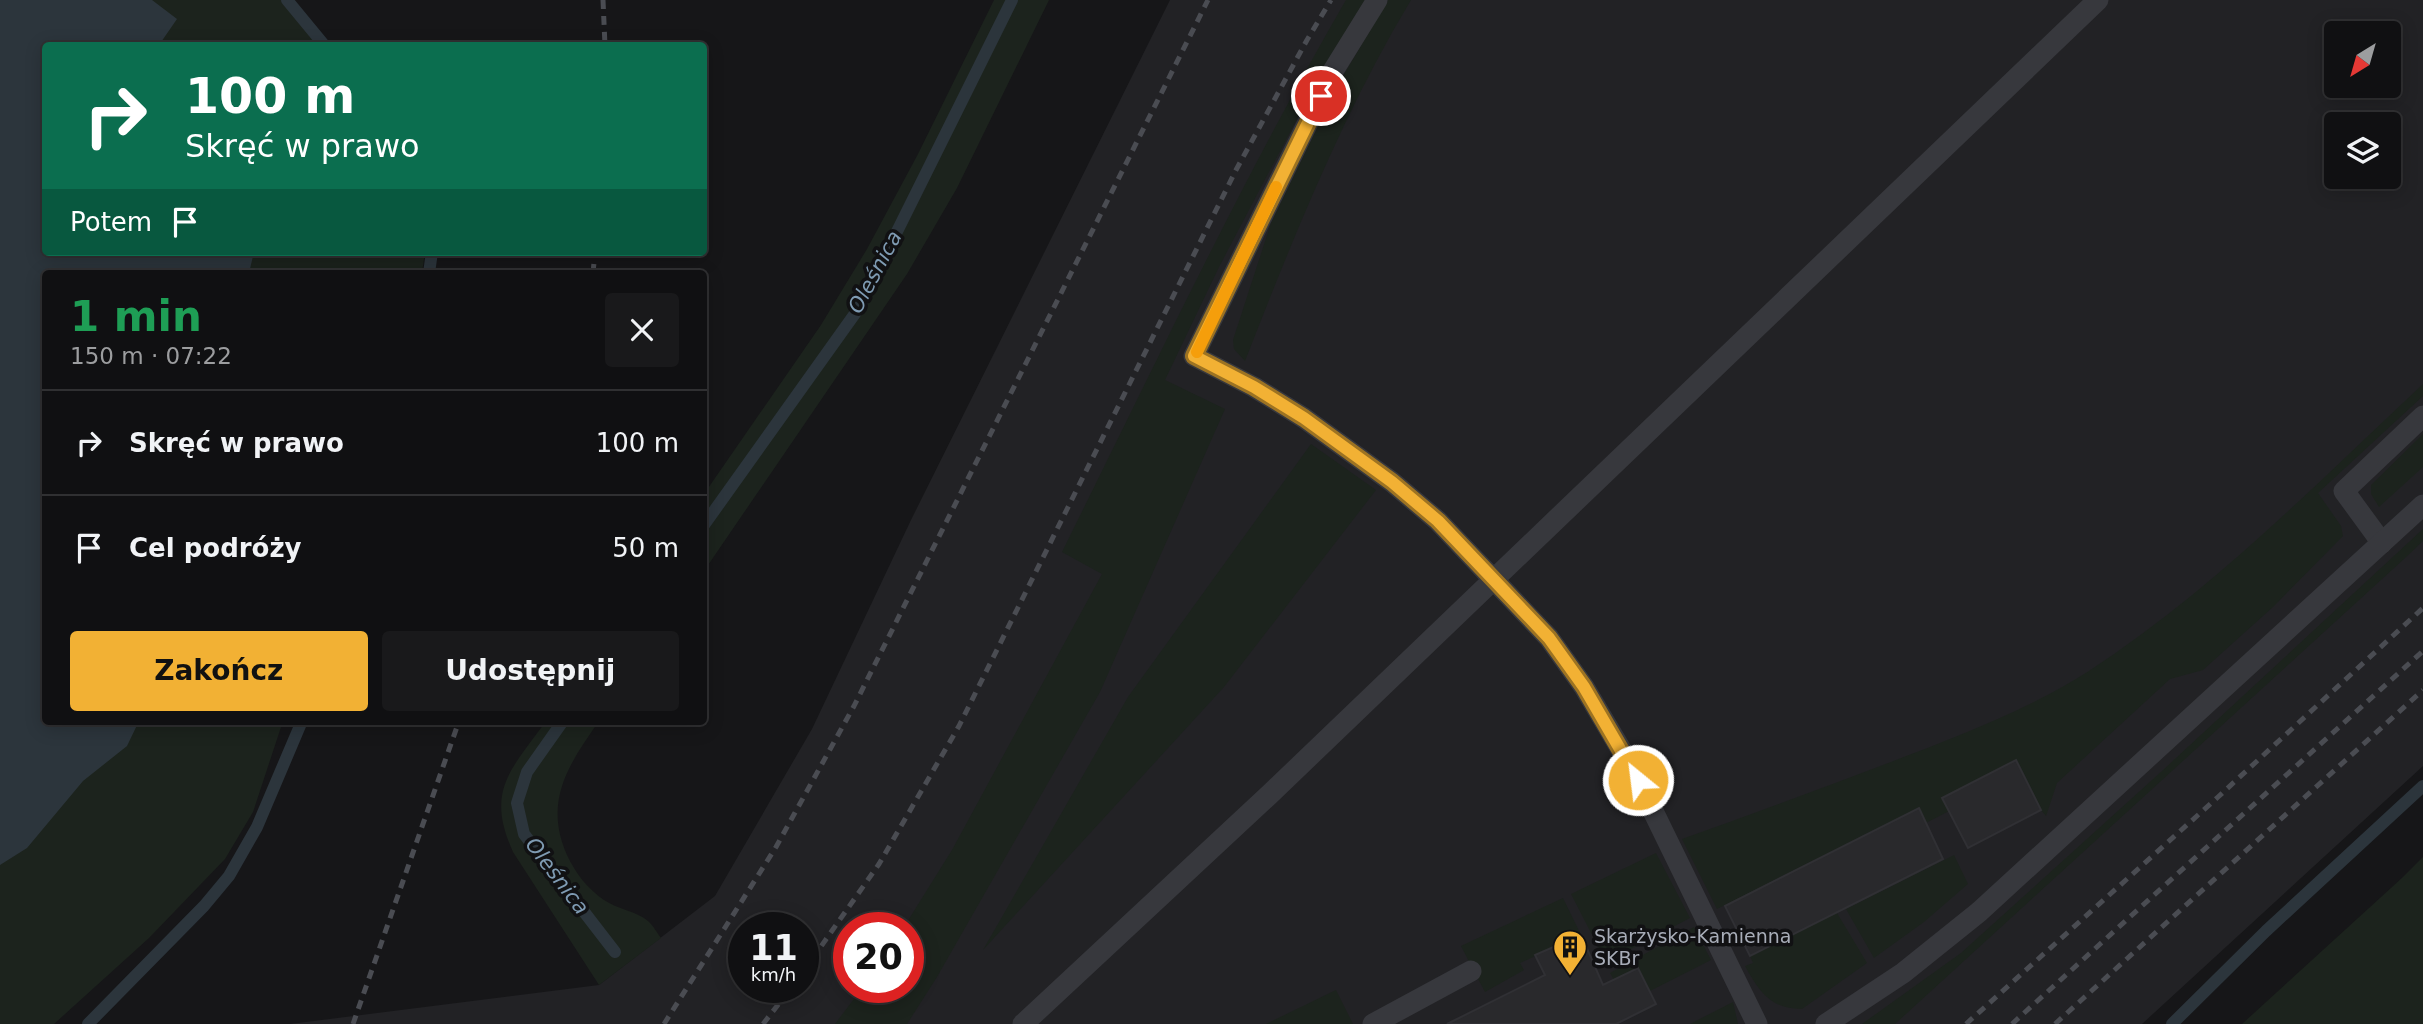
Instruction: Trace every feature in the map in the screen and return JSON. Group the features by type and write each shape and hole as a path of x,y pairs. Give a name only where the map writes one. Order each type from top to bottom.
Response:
{"lane":[{"path":"1377,0 1333,71 1194,356 1254,387 1304,418 1392,482 1438,521 1549,638 1584,687 1625,756 1665,832 1757,1024"},
{"path":"1023,1024 1279,785 2098,0"},
{"path":"2382,543 2344,491 2423,416"},
{"path":"1826,1024 1903,972 1979,912 2423,505"},
{"path":"1373,1024 1471,971"}],"shaded area":[{"path":"0,0 282,0 316,42 42,42 42,256 424,256 422,270 42,270 42,725 282,725 253,812 225,859 149,938 54,1024 0,1024"},
{"path":"0,0 152,0 177,19 161,42 42,42 42,256 253,256 250,270 42,270 42,725 137,725 127,746 83,781 27,848 0,865"},
{"path":"994,0 1049,0 957,188 907,274 707,567 707,490 821,325 867,249 918,154"},
{"path":"1170,0 2423,0 2423,766 2142,1024 290,1024 599,985 715,896 812,729 911,520"},
{"path":"1346,0 1365,0 1328,60 1219,267 1165,380 1225,409 1100,692 924,997 924,912 913,912 952,850 1102,574 1062,552 1235,205"},
{"path":"1388,0 1411,0 1341,131 1245,361 1234,349 1233,340 1271,223 1339,83"},
{"path":"2423,384 2423,396 2318,493 2341,526 2343,536 2273,607 2203,670 2170,679 2057,783 2046,816 2015,760 1942,798 1949,811 1926,823 1918,808 1717,909 1682,839 1967,732 2042,698 2089,671 2135,640 2221,571"},
{"path":"2423,434 2423,467 2379,507 2371,494 2371,485"},
{"path":"1311,444 1376,490 1224,687 983,950 1128,697"},
{"path":"2423,529 2423,541 2404,559 1895,1024 1862,1024 1961,953"},
{"path":"543,725 596,725 578,752 563,784 558,817 560,836 570,862 587,885 609,903 648,921 661,938 599,985 513,852 505,831 501,812 502,796 506,782 522,753"},
{"path":"1656,853 1690,918 1606,962 1571,894"},
{"path":"1954,855 1968,884 1924,922 1874,958 1846,909"},
{"path":"2423,857 2423,1024 2242,1024 2403,877"},
{"path":"1563,898 1581,935 1520,963 1524,970 1485,992 1461,946"},
{"path":"1837,913 1867,963 1802,1009 1782,1006 1767,997 1745,966 1753,963 1750,956"},
{"path":"1694,927 1711,960 1650,991 1638,969 1614,980 1610,973"},
{"path":"1336,990 1353,1024 1266,1024"},
{"path":"1733,1002 1738,1024 1690,1024"},
{"path":"851,1003 920,1003 907,1024 835,1024"}],"building":[{"path":"2016,760 2041,810 1968,848 1942,798"},
{"path":"1919,808 1943,859 1750,956 1725,906"},
{"name":"Skarżysko-Kamienna SKBr","path":"1581,935 1603,985 1638,968 1656,1004 1616,1024 1447,1024 1545,975 1535,955"}],"waterway":[{"path":"287,0 322,42"},
{"name":"Oleśnica","path":"707,521 859,308 1012,0"},
{"path":"429,270 431,256"},
{"path":"88,1024 204,906 229,876 257,827 300,725"},
{"name":"Oleśnica","path":"560,725 527,772 517,803 524,834 615,952"},
{"path":"2172,1024 2266,931 2423,786"}],"railway":[{"path":"603,0 605,42"},
{"path":"664,1024 776,847 854,706 1208,0"},
{"path":"819,949 879,864 959,726 1236,170 1331,0"},
{"path":"593,270 595,256"},
{"path":"1966,1024 2423,608"},
{"path":"2012,1024 2423,651"},
{"path":"2055,1024 2423,690"},
{"path":"353,1024 458,725"},
{"path":"763,1024 779,1003"}],"slow traffic":[{"path":"1197,352 1276,187"}],"place":[{"name":"Skarżysko-Kamienna SKBr","path":"1570,977"}],"route":[{"path":"1321,96 1194,356 1254,387 1304,418 1392,482 1438,521 1549,638 1584,687 1638,780"}]}
